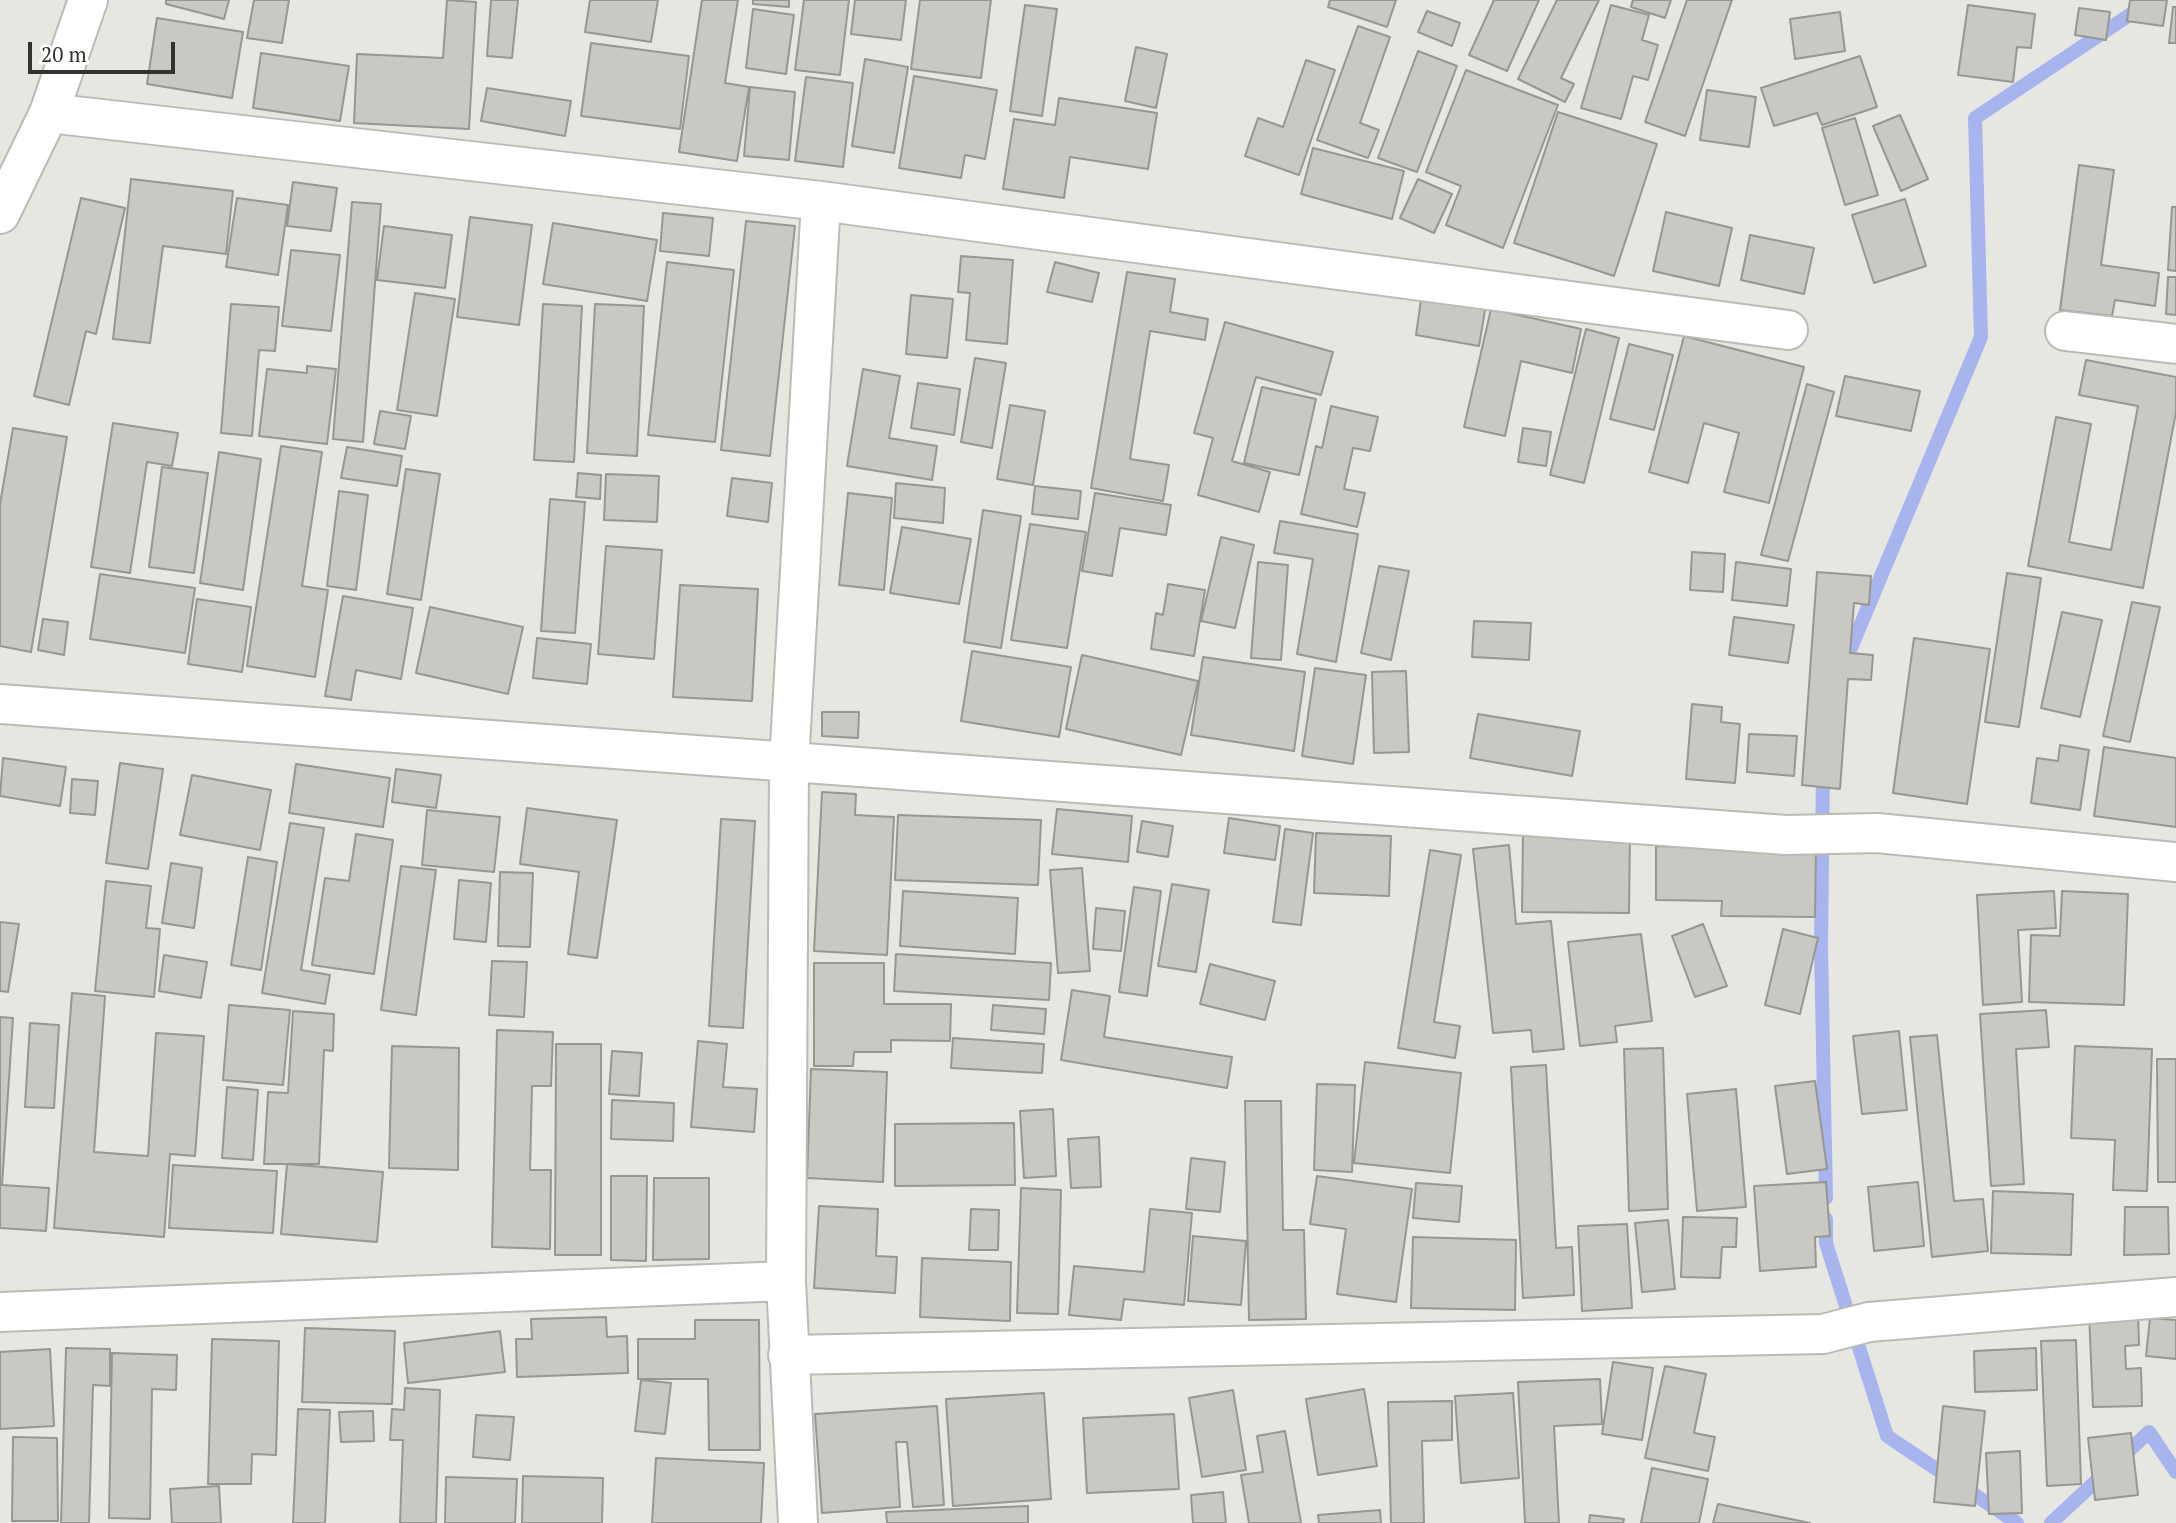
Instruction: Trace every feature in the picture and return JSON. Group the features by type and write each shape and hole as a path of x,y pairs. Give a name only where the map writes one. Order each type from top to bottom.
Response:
{"street":[{"path":"0,214 49,113 88,0"},
{"path":"49,113 821,201 1788,330"},
{"path":"798,1523 786,1281 789,763 821,201"},
{"path":"2065,331 2176,344"},
{"path":"0,704 1786,835 1877,833 2176,862"},
{"path":"0,1312 786,1281"},
{"path":"788,1354 1823,1334 1869,1322 2176,1297"}],"building":[{"path":"166,0 229,0 224,19 166,4"},
{"path":"254,0 289,0 282,43 247,38"},
{"path":"447,0 476,2 469,129 354,123 357,54 443,58"},
{"path":"491,0 518,0 512,58 487,56"},
{"path":"590,0 658,0 651,42 585,32"},
{"path":"702,0 738,0 725,83 749,87 737,161 679,152"},
{"path":"753,0 789,0 789,7 753,4"},
{"path":"804,0 849,0 840,75 795,70"},
{"path":"855,0 906,0 901,40 851,34"},
{"path":"920,0 991,0 981,78 911,69"},
{"path":"1330,0 1396,0 1387,27 1328,7"},
{"path":"1494,0 1539,0 1507,71 1469,55"},
{"path":"1557,0 1599,0 1561,78 1574,84 1565,102 1518,79"},
{"path":"1633,0 1671,0 1665,18 1631,7"},
{"path":"1687,0 1732,0 1685,136 1645,122"},
{"path":"2130,0 2167,0 2163,26 2127,21"},
{"path":"1025,5 1057,9 1042,116 1010,111"},
{"path":"1611,5 1649,15 1642,40 1658,45 1648,80 1633,76 1621,119 1581,108"},
{"path":"1968,5 2035,14 2031,48 2017,47 2013,82 1958,75"},
{"path":"2173,7 2176,7 2176,43 2169,43"},
{"path":"2079,8 2110,12 2106,40 2075,35"},
{"path":"753,9 794,15 786,74 746,68"},
{"path":"1427,11 1460,23 1452,46 1418,32"},
{"path":"1840,12 1845,51 1795,59 1790,19"},
{"path":"157,18 243,32 232,98 147,84"},
{"path":"1358,26 1390,37 1360,123 1379,130 1368,158 1317,140"},
{"path":"591,43 689,56 680,129 581,116"},
{"path":"1136,47 1167,54 1156,108 1125,101"},
{"path":"1418,51 1457,66 1417,172 1378,158"},
{"path":"261,53 349,66 340,121 253,108"},
{"path":"1860,56 1877,107 1822,125 1817,113 1774,126 1761,88"},
{"path":"865,59 908,67 894,153 852,146"},
{"path":"1306,60 1335,70 1299,175 1245,156 1258,118 1283,127"},
{"path":"1466,70 1558,105 1503,248 1446,225 1461,186 1426,172"},
{"path":"914,76 997,90 985,159 965,155 961,178 899,168"},
{"path":"806,77 853,83 843,167 795,161"},
{"path":"750,87 795,92 789,160 744,156"},
{"path":"487,88 571,101 565,136 481,121"},
{"path":"1707,90 1756,97 1749,147 1700,140"},
{"path":"1059,98 1157,113 1148,169 1070,157 1064,198 1003,189 1014,119 1055,125"},
{"path":"1558,112 1657,144 1614,276 1514,243"},
{"path":"1900,115 1928,179 1901,191 1873,126"},
{"path":"1855,118 1878,195 1845,205 1822,128"},
{"path":"1313,148 1404,171 1392,219 1301,194"},
{"path":"2079,165 2114,170 2101,265 2159,273 2155,306 2115,300 2112,316 2060,310"},
{"path":"131,179 233,191 226,254 163,246 150,343 113,339"},
{"path":"1418,179 1452,194 1434,233 1400,218"},
{"path":"293,182 337,188 331,231 287,226"},
{"path":"81,198 125,208 96,334 86,331 69,405 34,396"},
{"path":"237,198 288,205 278,275 226,267"},
{"path":"1905,199 1926,266 1874,283 1852,215"},
{"path":"352,202 381,204 363,442 333,439"},
{"path":"2172,207 2176,207 2176,271 2168,270"},
{"path":"1666,212 1732,228 1719,286 1653,271"},
{"path":"663,213 713,218 709,256 660,251"},
{"path":"470,217 532,225 519,325 457,317"},
{"path":"746,221 795,226 770,456 721,450"},
{"path":"553,223 657,240 647,301 543,284"},
{"path":"384,226 452,235 445,288 377,280"},
{"path":"1750,235 1814,248 1804,294 1741,280"},
{"path":"291,250 340,255 331,331 282,326"},
{"path":"961,256 1013,260 1007,344 966,340 970,293 958,292"},
{"path":"667,262 734,270 715,442 648,435"},
{"path":"1055,262 1099,273 1092,302 1047,292"},
{"path":"1127,272 1175,279 1170,312 1208,319 1205,340 1150,331 1130,459 1169,465 1163,501 1091,488"},
{"path":"2168,277 2176,277 2176,315 2166,314"},
{"path":"415,293 455,299 437,416 397,410"},
{"path":"1422,293 1486,304 1479,346 1416,335"},
{"path":"911,295 953,299 947,358 906,354"},
{"path":"231,304 279,307 275,351 259,350 252,436 221,433"},
{"path":"543,304 582,306 574,462 534,460"},
{"path":"595,304 644,306 637,456 587,453"},
{"path":"1491,309 1581,329 1572,373 1521,361 1505,436 1464,427"},
{"path":"1225,322 1333,352 1321,395 1256,377 1232,461 1270,472 1259,512 1198,495 1213,438 1194,433"},
{"path":"1586,329 1619,338 1584,483 1550,475"},
{"path":"1684,336 1804,367 1769,503 1724,492 1739,433 1704,423 1688,483 1649,472"},
{"path":"1629,344 1673,355 1654,430 1610,419"},
{"path":"975,358 1006,363 992,448 961,442"},
{"path":"2086,360 2176,377 2176,412 2143,588 2028,566 2056,417 2091,424 2069,542 2111,550 2138,406 2079,395"},
{"path":"307,366 336,369 327,444 259,436 267,369 307,373"},
{"path":"863,369 900,376 889,438 937,446 932,480 847,466"},
{"path":"1845,376 1920,391 1911,431 1836,416"},
{"path":"918,383 960,389 954,435 911,428"},
{"path":"1807,384 1834,392 1788,561 1761,555"},
{"path":"1262,387 1316,399 1299,475 1244,463"},
{"path":"1010,405 1045,411 1033,485 997,479"},
{"path":"1331,406 1378,417 1370,451 1353,448 1344,489 1365,493 1357,527 1301,514 1316,446 1322,448"},
{"path":"380,411 411,416 405,449 374,444"},
{"path":"113,423 178,433 172,466 147,462 130,573 91,567"},
{"path":"13,428 67,437 31,652 0,646 0,504"},
{"path":"1523,428 1551,432 1546,466 1518,462"},
{"path":"281,446 322,452 302,586 328,590 315,677 247,666"},
{"path":"347,447 402,456 397,486 341,478"},
{"path":"219,452 261,459 243,590 200,583"},
{"path":"162,467 208,473 194,573 149,567"},
{"path":"406,469 440,474 421,600 387,594"},
{"path":"578,473 601,475 600,499 576,497"},
{"path":"606,474 659,476 657,522 604,520"},
{"path":"732,478 772,483 768,522 727,516"},
{"path":"896,483 945,488 943,523 894,518"},
{"path":"1035,486 1081,491 1078,519 1032,514"},
{"path":"339,491 368,495 356,590 327,586"},
{"path":"848,493 892,498 884,590 839,585"},
{"path":"1095,493 1171,505 1166,535 1120,528 1112,576 1082,571"},
{"path":"550,499 585,502 575,633 541,631"},
{"path":"983,510 1021,516 1001,648 964,642"},
{"path":"1280,521 1358,534 1336,662 1297,654 1313,559 1274,553"},
{"path":"1030,524 1086,532 1067,648 1011,640"},
{"path":"902,527 971,539 959,604 890,593"},
{"path":"1221,537 1254,545 1235,628 1201,621"},
{"path":"606,546 662,550 654,659 598,654"},
{"path":"1692,552 1725,554 1723,592 1690,590"},
{"path":"1258,562 1288,565 1281,660 1251,658"},
{"path":"1736,562 1791,569 1787,606 1732,600"},
{"path":"1379,566 1409,571 1391,660 1361,653"},
{"path":"1817,572 1871,576 1869,605 1854,603 1850,653 1873,655 1871,680 1848,679 1840,789 1802,785"},
{"path":"2007,573 2041,578 2019,727 1985,722"},
{"path":"100,574 195,588 185,653 90,639"},
{"path":"1168,584 1205,590 1194,656 1151,649 1156,613 1163,615"},
{"path":"680,585 758,589 752,701 673,697"},
{"path":"343,596 413,608 401,679 356,670 351,700 325,696"},
{"path":"197,599 251,607 242,672 188,664"},
{"path":"2132,602 2160,607 2130,742 2103,736"},
{"path":"430,607 523,627 508,694 416,673"},
{"path":"2062,612 2102,620 2080,717 2041,708"},
{"path":"1734,617 1794,625 1788,663 1729,655"},
{"path":"43,619 68,622 64,655 38,650"},
{"path":"1474,621 1531,623 1529,660 1472,657"},
{"path":"537,638 591,644 587,684 533,678"},
{"path":"1914,638 1990,649 1967,804 1893,793"},
{"path":"972,651 1071,667 1059,737 961,721"},
{"path":"1082,655 1198,681 1181,755 1066,729"},
{"path":"1203,657 1305,672 1294,751 1191,735"},
{"path":"1315,668 1366,675 1353,764 1302,756"},
{"path":"1406,671 1409,752 1374,753 1372,672"},
{"path":"1692,704 1722,707 1721,722 1740,724 1735,783 1686,779"},
{"path":"822,712 859,712 858,738 822,736"},
{"path":"1478,714 1580,731 1572,776 1470,758"},
{"path":"1749,734 1797,736 1794,776 1747,772"},
{"path":"2060,745 2089,750 2080,810 2031,803 2037,758 2058,761"},
{"path":"2104,747 2176,758 2176,827 2094,816"},
{"path":"3,758 66,767 60,806 0,796"},
{"path":"120,763 163,769 148,869 106,863"},
{"path":"296,764 390,778 383,827 289,813"},
{"path":"396,769 441,775 436,808 392,802"},
{"path":"192,775 271,790 260,850 180,835"},
{"path":"72,779 98,781 95,815 70,813"},
{"path":"822,792 856,794 855,815 894,817 887,955 814,951"},
{"path":"527,808 617,820 597,958 568,954 579,872 520,864"},
{"path":"1057,809 1132,816 1128,862 1052,854"},
{"path":"427,810 500,817 494,872 422,865"},
{"path":"898,815 1041,820 1038,885 895,880"},
{"path":"1229,818 1280,826 1275,860 1224,853"},
{"path":"721,819 755,821 743,1028 709,1026"},
{"path":"1142,821 1173,826 1168,857 1137,852"},
{"path":"290,823 324,828 301,970 330,975 325,1004 262,993"},
{"path":"1285,829 1313,833 1301,925 1273,922"},
{"path":"1523,831 1630,832 1629,913 1522,912"},
{"path":"1316,833 1391,836 1389,896 1314,893"},
{"path":"356,834 393,840 374,974 312,965 325,878 349,881"},
{"path":"1509,845 1516,924 1551,921 1564,1049 1533,1052 1531,1030 1493,1033 1473,849"},
{"path":"1656,846 1816,847 1815,917 1721,916 1722,901 1656,900"},
{"path":"1430,850 1461,855 1434,1022 1460,1026 1455,1058 1398,1048"},
{"path":"248,857 277,862 261,970 231,965"},
{"path":"171,863 202,868 194,928 162,923"},
{"path":"401,866 436,870 416,1015 381,1010"},
{"path":"1082,868 1090,971 1058,973 1050,870"},
{"path":"500,872 533,873 530,947 498,946"},
{"path":"459,880 491,883 486,942 454,939"},
{"path":"106,881 151,886 146,928 160,929 154,997 95,991"},
{"path":"1172,884 1209,890 1196,972 1158,966"},
{"path":"1134,887 1161,891 1147,996 1119,992"},
{"path":"903,891 1018,898 1015,954 900,946"},
{"path":"2054,891 2056,928 2018,930 2022,1002 1983,1005 1977,895"},
{"path":"2062,891 2128,894 2124,1005 2029,1002 2031,935 2060,936"},
{"path":"1096,908 1125,911 1121,951 1093,949"},
{"path":"0,922 19,924 8,992 0,991"},
{"path":"1703,924 1727,986 1695,997 1672,936"},
{"path":"1783,929 1818,938 1800,1014 1765,1005"},
{"path":"1641,934 1652,1021 1615,1026 1617,1042 1580,1046 1568,942"},
{"path":"896,954 1051,963 1049,1000 894,991"},
{"path":"164,955 207,962 201,998 159,991"},
{"path":"492,961 527,962 524,1017 489,1015"},
{"path":"814,963 884,963 884,1004 951,1004 950,1041 891,1040 891,1052 854,1052 853,1066 814,1066"},
{"path":"1210,964 1275,981 1265,1020 1200,1004"},
{"path":"1072,990 1110,996 1104,1037 1232,1057 1227,1088 1061,1060"},
{"path":"72,993 105,996 94,1152 148,1156 156,1033 204,1036 195,1156 170,1154 164,1237 54,1228"},
{"path":"229,1005 290,1010 283,1085 223,1080"},
{"path":"993,1005 1046,1009 1044,1034 991,1030"},
{"path":"2046,1010 2049,1047 2016,1049 2024,1184 1991,1186 1980,1014"},
{"path":"293,1011 334,1014 333,1051 324,1050 319,1164 264,1164 268,1092 288,1093"},
{"path":"0,1017 13,1018 2,1185 49,1188 46,1231 0,1228"},
{"path":"30,1023 59,1025 54,1108 25,1107"},
{"path":"497,1030 553,1032 551,1086 532,1086 530,1170 551,1170 550,1249 492,1247"},
{"path":"1899,1031 1907,1110 1862,1114 1853,1036"},
{"path":"1937,1035 1954,1201 1983,1199 1988,1251 1932,1257 1910,1037"},
{"path":"953,1038 1044,1044 1042,1073 951,1068"},
{"path":"698,1041 727,1044 723,1087 757,1089 754,1132 691,1127"},
{"path":"556,1044 601,1044 601,1255 555,1255"},
{"path":"392,1046 459,1048 458,1170 389,1168"},
{"path":"2075,1046 2152,1049 2147,1191 2113,1190 2115,1140 2071,1138"},
{"path":"1663,1048 1668,1209 1629,1211 1624,1049"},
{"path":"612,1051 642,1053 639,1096 609,1094"},
{"path":"2157,1059 2176,1059 2176,1182 2158,1182"},
{"path":"1365,1062 1461,1073 1450,1173 1354,1163"},
{"path":"1546,1065 1556,1248 1572,1247 1574,1295 1523,1298 1511,1067"},
{"path":"811,1069 887,1072 883,1182 807,1178"},
{"path":"1815,1081 1827,1169 1787,1174 1775,1086"},
{"path":"1317,1084 1355,1085 1352,1172 1314,1170"},
{"path":"227,1087 258,1090 253,1160 222,1158"},
{"path":"1736,1089 1746,1207 1697,1211 1687,1094"},
{"path":"612,1100 674,1103 673,1141 611,1139"},
{"path":"1245,1101 1281,1101 1283,1230 1304,1230 1306,1319 1249,1320"},
{"path":"1053,1109 1056,1176 1024,1178 1020,1111"},
{"path":"1014,1123 1015,1185 895,1186 895,1124"},
{"path":"1099,1137 1101,1187 1071,1188 1068,1139"},
{"path":"1191,1158 1225,1162 1220,1212 1186,1209"},
{"path":"287,1164 383,1172 377,1242 281,1234"},
{"path":"173,1165 277,1171 273,1233 169,1228"},
{"path":"611,1176 647,1176 646,1261 611,1260"},
{"path":"1317,1176 1412,1189 1396,1302 1337,1294 1346,1229 1310,1224"},
{"path":"654,1178 709,1178 709,1259 653,1260"},
{"path":"1826,1182 1830,1236 1815,1237 1816,1267 1760,1271 1754,1186"},
{"path":"1918,1182 1924,1246 1874,1251 1868,1187"},
{"path":"1416,1183 1462,1186 1459,1222 1413,1218"},
{"path":"1021,1188 1061,1190 1058,1314 1017,1313"},
{"path":"1993,1191 2073,1194 2071,1255 1991,1253"},
{"path":"819,1206 878,1209 876,1256 897,1257 895,1293 814,1288"},
{"path":"2125,1207 2168,1207 2169,1254 2124,1255"},
{"path":"971,1209 999,1210 998,1250 969,1250"},
{"path":"1150,1209 1192,1213 1184,1305 1124,1299 1121,1320 1069,1315 1074,1266 1144,1272"},
{"path":"1683,1217 1737,1218 1736,1247 1722,1247 1720,1278 1681,1277"},
{"path":"1668,1220 1675,1289 1642,1292 1635,1223"},
{"path":"1627,1224 1632,1308 1582,1311 1578,1226"},
{"path":"1193,1236 1246,1241 1241,1305 1188,1301"},
{"path":"1413,1237 1516,1240 1515,1310 1411,1308"},
{"path":"922,1258 1011,1262 1010,1321 920,1317"},
{"path":"2138,1312 2139,1345 2125,1346 2126,1369 2141,1368 2142,1406 2093,1407 2089,1313"},
{"path":"606,1317 607,1337 627,1336 628,1373 517,1377 516,1339 532,1339 531,1319"},
{"path":"2150,1318 2176,1320 2176,1359 2146,1356"},
{"path":"695,1320 759,1320 760,1450 709,1450 708,1379 638,1379 638,1339 695,1339"},
{"path":"305,1328 395,1331 392,1404 302,1402"},
{"path":"500,1331 505,1372 408,1383 404,1343"},
{"path":"212,1339 279,1341 276,1455 252,1454 251,1484 208,1484"},
{"path":"2076,1340 2081,1484 2047,1486 2041,1341"},
{"path":"66,1348 110,1349 110,1386 93,1385 89,1523 61,1523"},
{"path":"2036,1348 2037,1390 1975,1392 1974,1351"},
{"path":"50,1349 54,1426 0,1429 0,1352"},
{"path":"112,1353 177,1355 176,1390 152,1389 150,1519 109,1518"},
{"path":"1613,1362 1653,1368 1642,1440 1602,1434"},
{"path":"1665,1366 1706,1374 1694,1433 1715,1437 1708,1471 1645,1458"},
{"path":"1600,1379 1602,1424 1554,1426 1559,1523 1525,1523 1518,1382"},
{"path":"641,1380 671,1383 665,1434 635,1431"},
{"path":"405,1388 440,1390 436,1523 400,1523 403,1440 390,1440 392,1409 404,1410"},
{"path":"1364,1389 1377,1466 1318,1475 1306,1399"},
{"path":"1233,1390 1246,1470 1202,1477 1189,1398"},
{"path":"1044,1393 1051,1499 953,1506 946,1399"},
{"path":"1513,1393 1519,1478 1461,1483 1455,1396"},
{"path":"1452,1401 1452,1440 1422,1441 1424,1523 1391,1523 1388,1402"},
{"path":"937,1406 944,1505 913,1507 907,1442 896,1442 900,1507 822,1513 815,1414"},
{"path":"1943,1406 1985,1411 1975,1506 1934,1502"},
{"path":"298,1409 330,1410 325,1523 293,1523"},
{"path":"373,1411 374,1441 341,1442 339,1412"},
{"path":"1174,1414 1179,1489 1087,1493 1083,1418"},
{"path":"476,1415 514,1417 510,1460 473,1457"},
{"path":"1285,1431 1301,1523 1249,1523 1241,1475 1263,1472 1257,1436"},
{"path":"2131,1433 2138,1495 2095,1500 2088,1438"},
{"path":"13,1437 57,1438 58,1521 12,1521"},
{"path":"2020,1451 2022,1513 1989,1514 1986,1453"},
{"path":"656,1458 764,1463 761,1523 652,1523"},
{"path":"1652,1468 1708,1479 1699,1523 1641,1523"},
{"path":"523,1476 603,1478 602,1523 522,1523"},
{"path":"446,1477 517,1479 515,1523 445,1523"},
{"path":"219,1486 221,1523 172,1523 170,1489"},
{"path":"1223,1492 1226,1523 1193,1523 1191,1495"},
{"path":"1718,1504 1810,1523 1713,1523"},
{"path":"1028,1506 1028,1523 887,1523 886,1512"},
{"path":"1380,1510 1381,1523 1319,1523 1318,1515"},
{"path":"1590,1515 1624,1519 1623,1523 1589,1523"}],"waterway":[{"path":"1843,667 1981,337 1975,118 2152,0"},
{"path":"1823,771 1821,948 1826,1198"},
{"path":"1826,1219 1826,1243 1887,1436 2017,1523"},
{"path":"2051,1523 2149,1432 2176,1472"}]}
